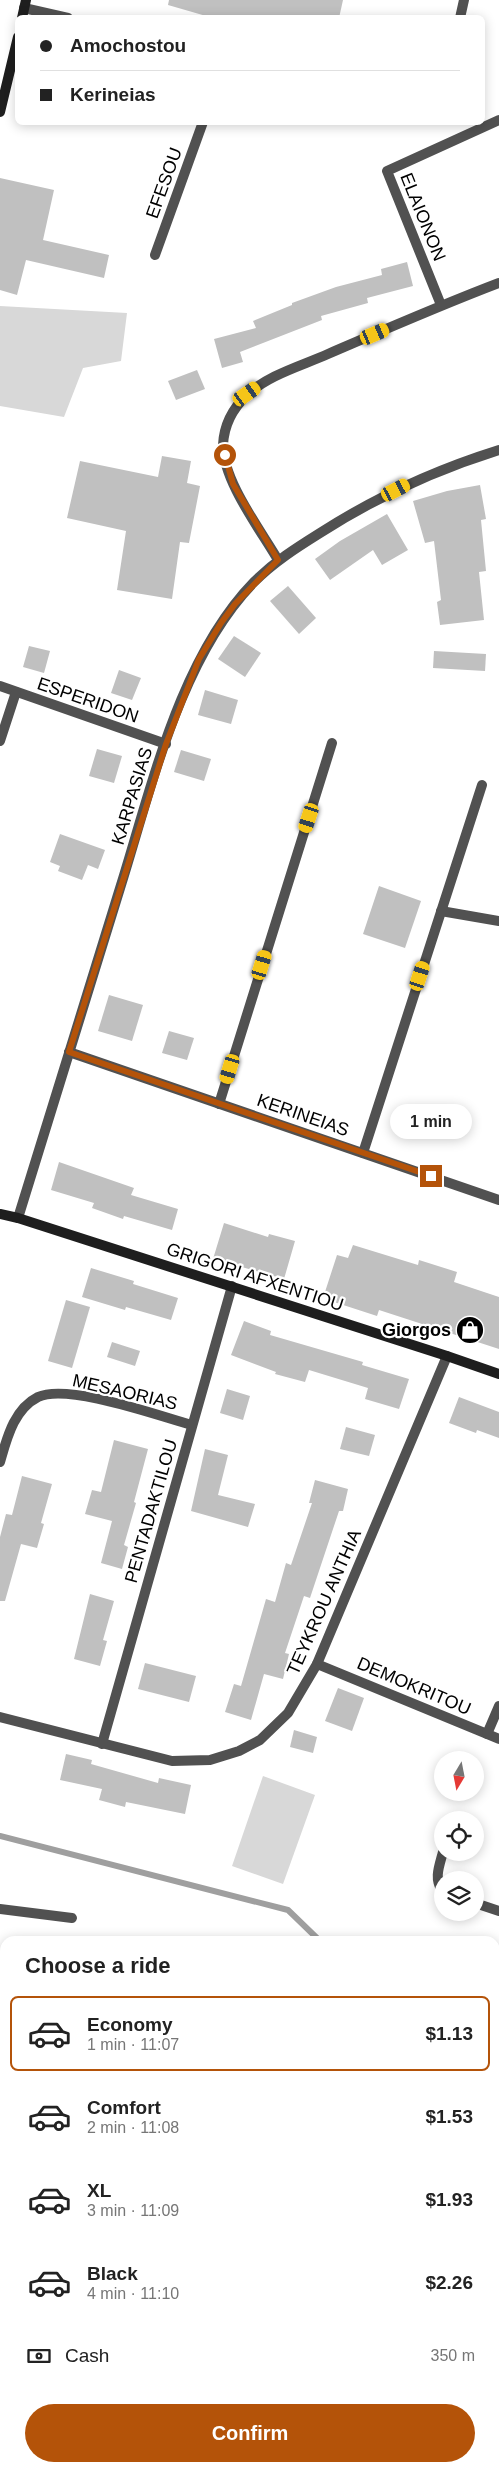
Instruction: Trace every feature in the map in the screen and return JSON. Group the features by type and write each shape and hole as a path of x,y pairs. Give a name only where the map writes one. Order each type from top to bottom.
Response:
{"street":[{"path":"461,15 464,0"},
{"path":"24,8 55,15"},
{"path":"0,112 15,50"},
{"name":"ELAIONON","path":"441,305 387,171 499,120"},
{"name":"EFESOU","path":"155,255 202,125"},
{"path":"278,560 233,484 223,447 224,431 229,418 247,394 274,377 441,305 499,283"},
{"name":"KARPASIAS","path":"18,1218 166,744 199,659 210,640 235,604 278,560 352,512 449,466 499,450"},
{"name":"ESPERIDON","path":"0,686 166,744"},
{"path":"0,741 16,692"},
{"path":"219,1104 332,743"},
{"path":"363,1153 482,784"},
{"path":"441,912 499,921"},
{"name":"KERINEIAS","path":"69,1052 499,1200"},
{"name":"GRIGORI AFXENTIOU","path":"0,1214 18,1218 232,1286 499,1374"},
{"name":"PENTADAKTILOU","path":"102,1744 232,1286"},
{"name":"TEYKROU ANTHIA","path":"0,1717 172,1761 192,1762 226,1756 260,1740 274,1729 304,1688 317,1664 447,1356"},
{"name":"MESAORIAS","path":"0,1462 8,1435 19,1416 27,1406 38,1398 49,1394 76,1394 192,1425"},
{"name":"DEMOKRITOU","path":"317,1664 499,1739"},
{"path":"488,1734 499,1706"},
{"path":"484,1906 499,1911"},
{"path":"0,1909 72,1918"}],"shaded area":[{"path":"0,306 127,313 121,361 83,368 64,417 0,406"},
{"path":"263,1776 315,1795 283,1884 232,1866"}],"building":[{"path":"169,0 343,0 340,15 203,15 168,5"},
{"path":"0,178 54,190 43,240 109,255 104,278 26,260 17,295 0,290"},
{"path":"407,262 413,286 367,298 368,303 321,316 322,320 240,352 243,362 222,368 214,339 256,328 253,321 292,305 292,303 336,287 382,275 381,269"},
{"path":"197,370 205,389 176,400 168,381"},
{"path":"162,456 191,461 187,483 200,486 189,543 180,542 172,599 117,590 126,531 67,518 80,461 158,477"},
{"path":"480,485 486,519 481,520 486,571 479,572 484,620 440,625 437,602 441,600 434,541 425,543 413,501 447,491"},
{"path":"387,514 408,550 382,565 373,550 330,580 315,559 340,541"},
{"path":"288,586 316,618 299,634 270,601"},
{"path":"234,636 261,653 245,677 218,659"},
{"path":"29,646 50,651 44,673 23,667"},
{"path":"434,651 486,654 485,671 433,668"},
{"path":"119,670 141,678 132,700 111,693"},
{"path":"205,690 238,700 231,724 198,715"},
{"path":"97,749 122,756 114,783 89,776"},
{"path":"181,750 211,759 204,781 174,772"},
{"path":"60,834 105,850 98,869 88,865 82,880 58,871 60,866 50,862"},
{"path":"379,886 421,901 405,948 363,934"},
{"path":"109,995 143,1005 132,1041 98,1031"},
{"path":"169,1031 194,1038 187,1060 162,1053"},
{"path":"59,1162 134,1188 131,1195 178,1209 172,1230 124,1216 123,1219 92,1208 94,1203 51,1190"},
{"path":"224,1223 268,1237 269,1234 295,1241 284,1279 213,1259"},
{"path":"353,1245 418,1265 419,1260 457,1272 454,1282 499,1297 499,1349 379,1310 377,1316 334,1302 335,1299 324,1295 337,1255 348,1258"},
{"path":"91,1268 134,1281 133,1284 178,1298 171,1320 126,1307 125,1310 82,1297"},
{"path":"66,1300 90,1307 72,1368 48,1361"},
{"path":"244,1321 271,1331 270,1335 363,1362 362,1365 409,1379 399,1409 365,1399 368,1388 309,1370 305,1382 275,1374 276,1372 231,1355"},
{"path":"112,1342 140,1351 135,1366 107,1357"},
{"path":"227,1389 250,1396 243,1420 220,1413"},
{"path":"459,1397 499,1412 499,1438 477,1430 476,1433 449,1423"},
{"path":"346,1427 375,1435 369,1456 340,1449"},
{"path":"114,1440 148,1449 124,1545 128,1547 122,1569 101,1563 112,1521 85,1514 92,1490 101,1492"},
{"path":"205,1449 228,1455 218,1495 255,1504 248,1527 191,1511"},
{"path":"22,1476 52,1484 41,1523 44,1524 37,1548 21,1544 5,1601 0,1601 0,1537 6,1514 12,1515"},
{"path":"315,1480 348,1489 343,1511 339,1511 310,1598 304,1596 285,1653 289,1654 283,1679 264,1674 251,1720 225,1712 234,1684 241,1686 266,1599 275,1602 286,1563 291,1565 312,1503 309,1503"},
{"path":"90,1594 114,1601 103,1640 107,1641 100,1666 74,1659"},
{"path":"145,1663 196,1676 189,1702 138,1689"},
{"path":"338,1688 364,1698 352,1731 325,1721"},
{"path":"294,1730 317,1737 313,1753 290,1747"},
{"path":"66,1754 92,1760 91,1764 158,1783 159,1778 191,1785 185,1814 126,1802 125,1807 99,1800 102,1789 60,1780"}],"waterway":[{"path":"0,1836 288,1910 315,1936"}],"place":[{"name":"Giorgos","path":"470,1330"}],"route":[{"path":"225,455 233,484 278,560 254,582 235,604 199,659 166,744 69,1052 431,1176"}]}
